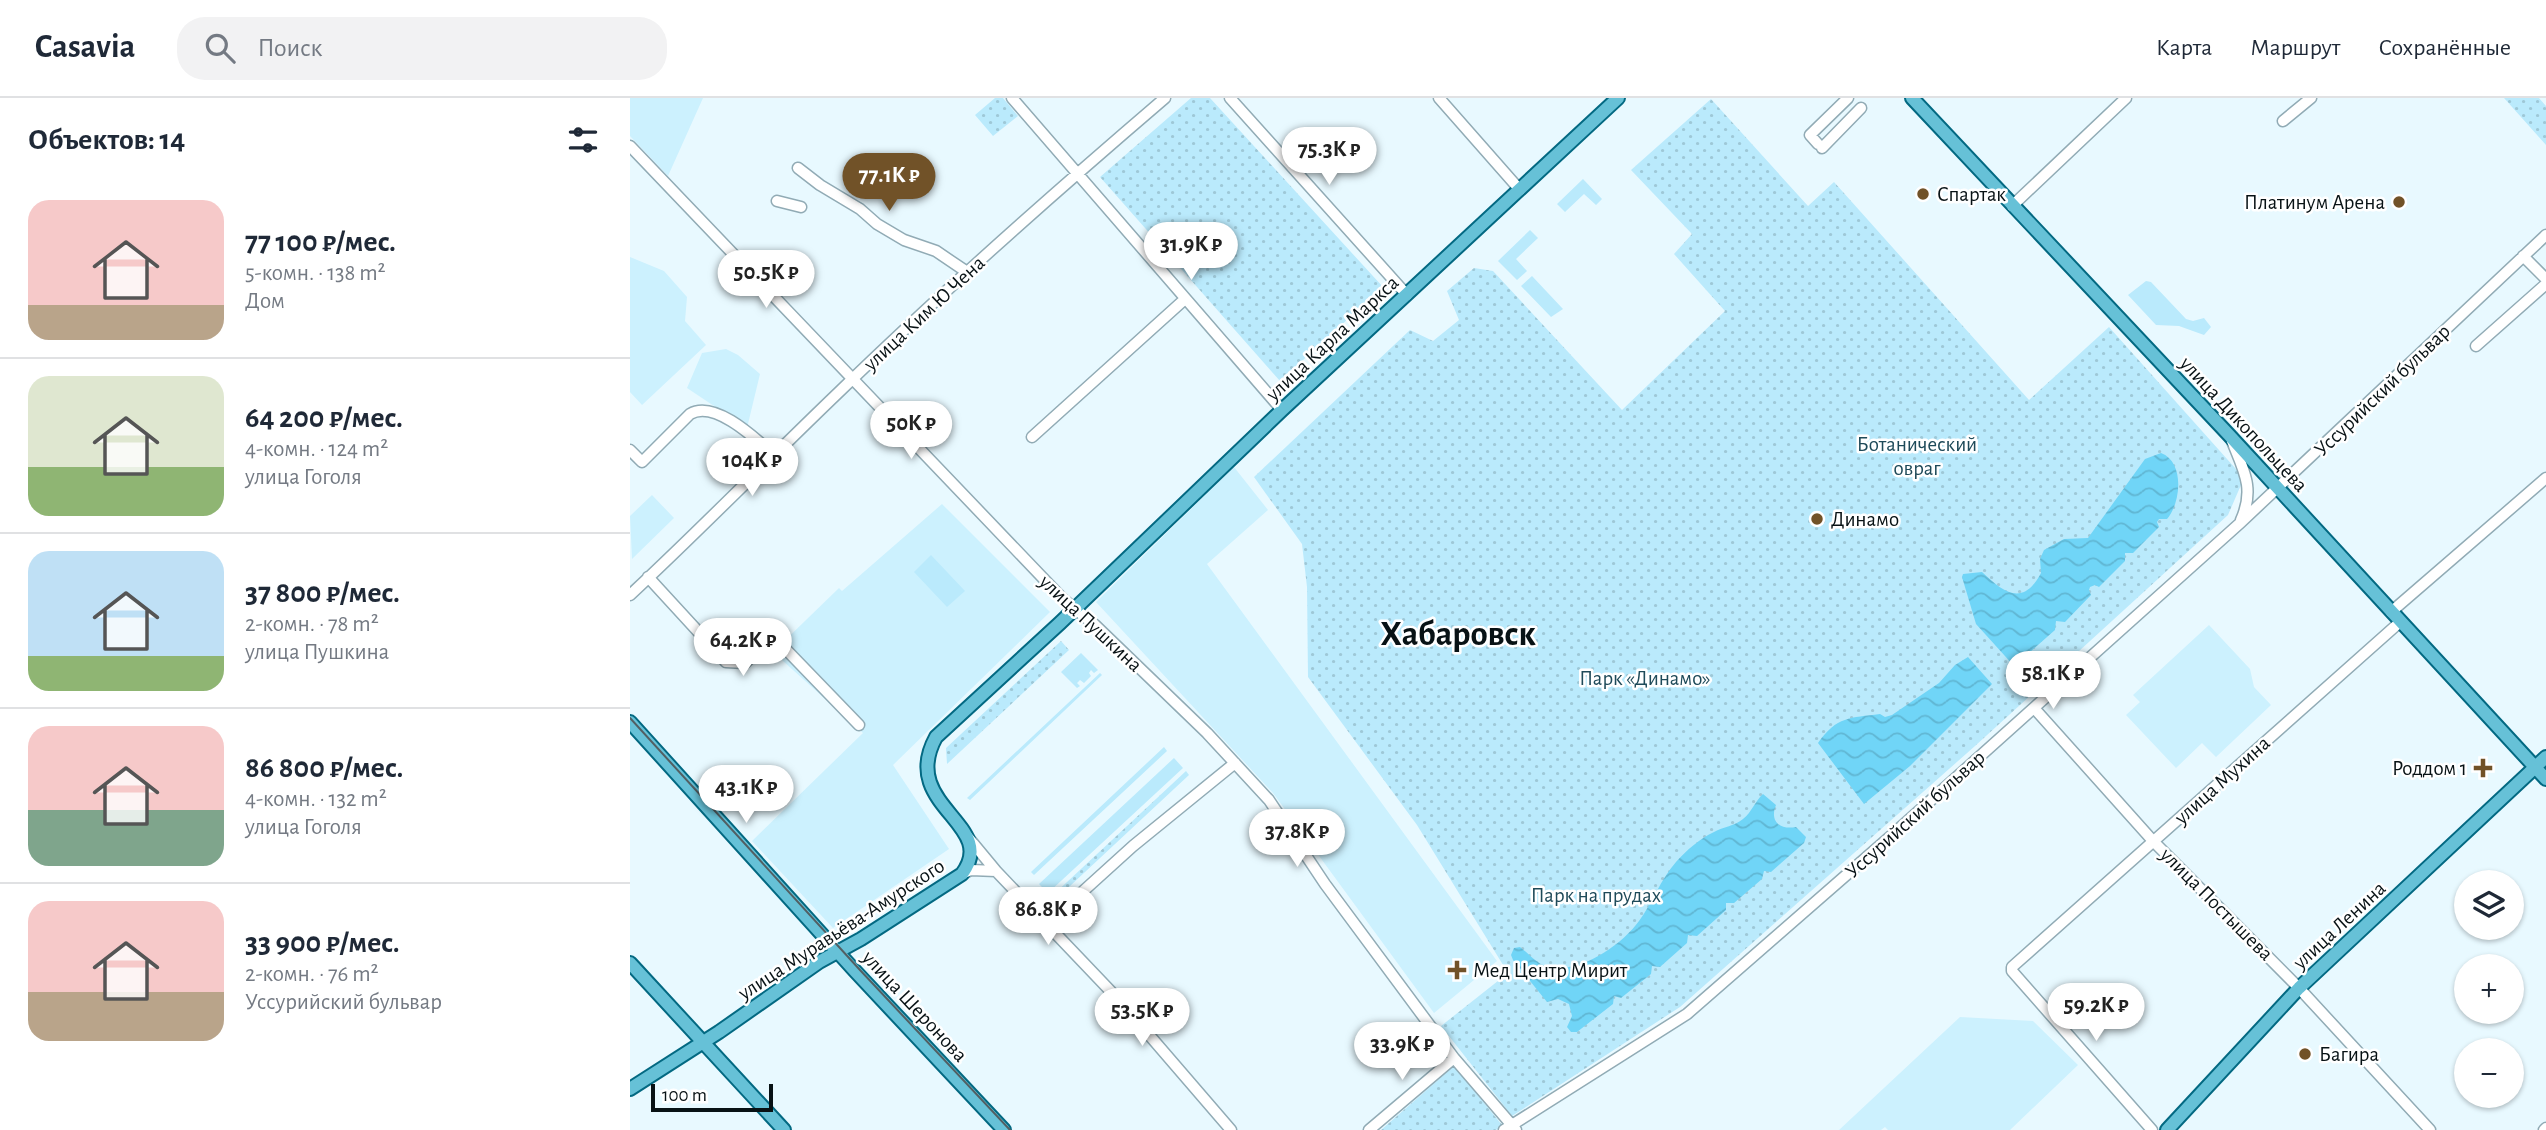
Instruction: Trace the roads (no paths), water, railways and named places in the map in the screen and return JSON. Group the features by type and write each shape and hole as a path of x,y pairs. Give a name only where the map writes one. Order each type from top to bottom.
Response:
{"main road":[{"name":"улица Карла Маркса","path":"1075,609 1282,410 1618,98"},
{"name":"улица Дикопольцева","path":"1912,98 2229,435 2546,779"},
{"path":"965,833 929,784 927,764 932,744 936,737 1075,609"},
{"name":"улица Шеронова","path":"630,722 1004,1130"},
{"name":"улица Ленина","path":"2167,1130 2300,988 2546,757"},
{"name":"улица Муравьёва-Амурского","path":"630,1089 961,874 969,865 970,842 965,833"},
{"path":"630,963 784,1130"}],"street":[{"path":"1012,98 1282,410"},
{"name":"улица Ким Ю Чена","path":"630,594 853,378 967,272 1076,173 1165,98"},
{"path":"1230,98 1407,295"},
{"path":"1439,98 1520,190"},
{"path":"1848,98 1810,135 1820,146 1861,108"},
{"path":"2012,206 2126,98"},
{"path":"2283,121 2311,98"},
{"path":"1832,113 1844,126"},
{"name":"улица Пушкина","path":"630,146 1045,581 1200,726 1269,800 1325,884 1454,1058 1510,1128"},
{"path":"798,168 860,209 877,224 904,240 936,251 967,272"},
{"path":"777,201 801,207"},
{"name":"Уссурийский бульвар","path":"1510,1128 1687,1014 1891,836 2239,524 2546,235"},
{"path":"2523,256 2546,279"},
{"path":"2476,346 2546,284"},
{"path":"1032,437 1185,299"},
{"path":"630,450 642,462 690,414 699,410 743,426 774,455"},
{"path":"2229,435 2248,485 2248,505 2239,524"},
{"name":"улица Мухина","path":"2152,1130 2012,971 2013,966 2153,841 2546,478"},
{"path":"648,577 726,662 745,663 773,636 859,725"},
{"name":"улица Постышева","path":"2034,708 2153,841 2300,988 2430,1130"},
{"path":"1048,923 1133,846 1235,763"},
{"path":"965,833 996,871 1143,1026 1231,1130"},
{"path":"961,874 971,870 996,871"},
{"path":"1369,1130 1454,1058"}],"water":[{"path":"2161,453 2169,458 2177,474 2178,493 2172,512 2167,519 2159,519 2159,527 2133,553 2125,553 2125,561 2099,587 2090,587 2091,595 2065,622 2056,621 2055,630 2014,666 1976,624 1963,574 1982,572 2006,591 2020,593 2027,590 2041,573 2040,559 2044,550 2064,539 2088,538 2145,459"},
{"path":"1968,657 1992,684 1910,766 1864,804 1818,743 1831,728 1845,720 1860,716 1892,715 1939,683 1955,665"},
{"path":"1763,794 1776,805 1774,816 1778,824 1796,827 1806,837 1804,843 1771,872 1764,871 1762,879 1734,903 1726,903 1726,910 1697,936 1688,935 1687,943 1660,967 1652,966 1651,974 1621,998 1614,996 1613,1004 1577,1032 1571,1032 1567,1027 1572,1016 1569,1004 1558,999 1547,1002 1513,960 1511,955 1514,948 1520,947 1543,965 1558,968 1584,963 1610,949 1631,931 1670,869 1684,853 1698,841 1743,819"}],"tram line":[{"path":"630,718 1010,1130"}],"place":[{"name":"Спартак","path":"1923,194"},
{"name":"Платинум Арена","path":"2399,202"},
{"name":"Динамо","path":"1817,519"},
{"name":"Роддом 1","path":"2483,768"},
{"name":"Мед Центр Мирит","path":"1457,970"},
{"name":"Багира","path":"2305,1054"}],"district":[{"name":"Хабаровск","path":"1458,633"}],"park label":[{"name":"Ботанический овраг","path":"1917,456"},
{"name":"Парк «Динамо»","path":"1645,678"},
{"name":"Парк на прудах","path":"1596,895"}]}
